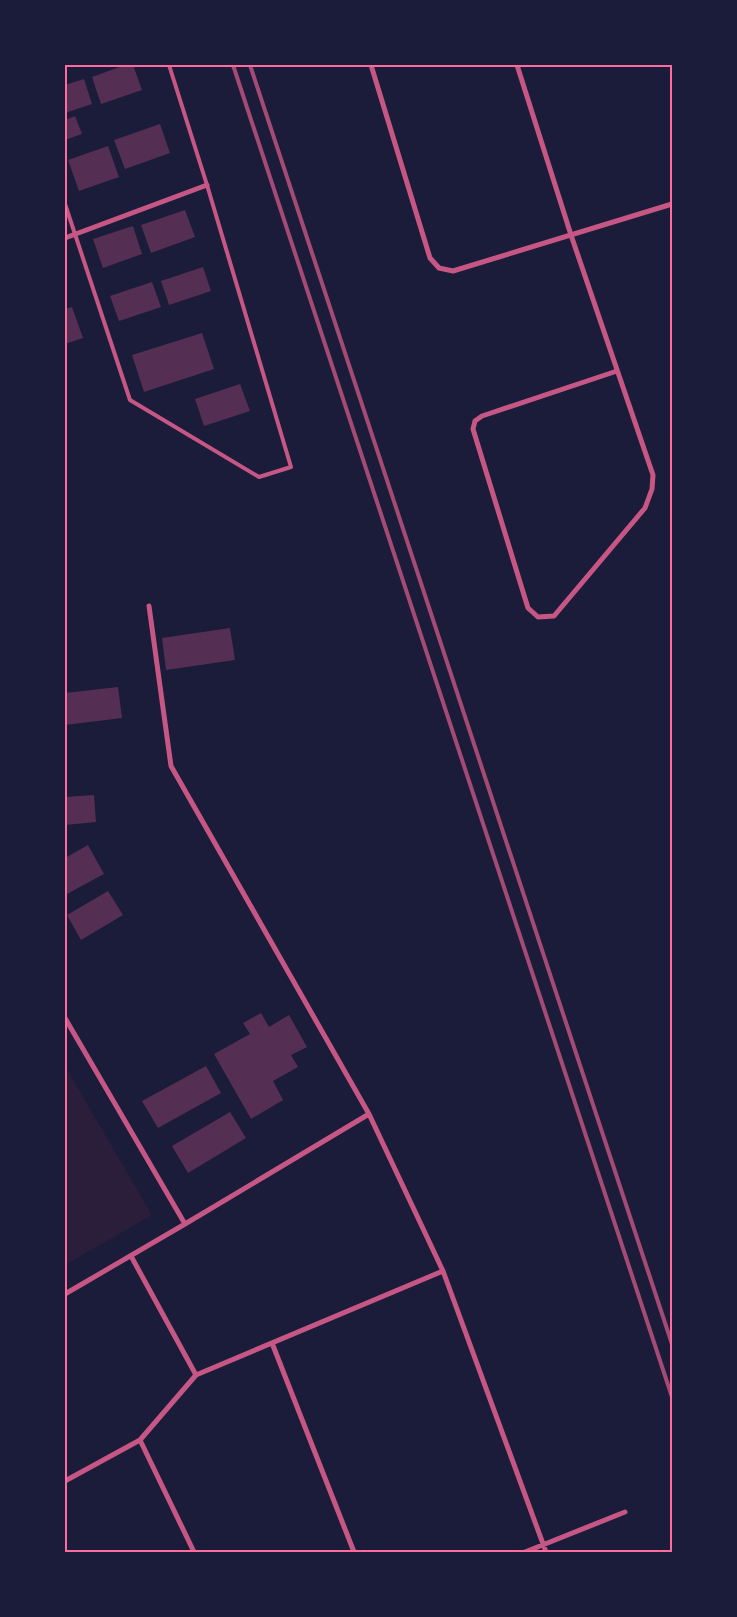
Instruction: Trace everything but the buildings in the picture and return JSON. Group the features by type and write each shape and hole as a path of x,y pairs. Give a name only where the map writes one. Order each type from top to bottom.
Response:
{"street":[{"path":"370,65 430,258 439,268 453,271 672,204"},
{"path":"517,65 571,235 618,371 653,475 652,489 645,508 554,616 538,617 528,608 473,429 475,421 482,416 618,371"},
{"path":"65,238 208,185"},
{"path":"149,606 171,766 370,1114 442,1271 546,1552"},
{"path":"65,1018 185,1224"},
{"path":"65,1294 370,1114"},
{"path":"131,1256 196,1375"},
{"path":"65,1481 140,1440 196,1375 442,1271"},
{"path":"272,1343 354,1552"},
{"path":"140,1440 194,1552"},
{"path":"525,1552 625,1512"}],"lane":[{"path":"65,204 130,400 259,477 291,467 208,185 169,65"}],"shaded area":[{"path":"65,1066 152,1215 65,1265"}],"railway":[{"path":"233,65 672,1397"},
{"path":"250,65 672,1344"}]}
